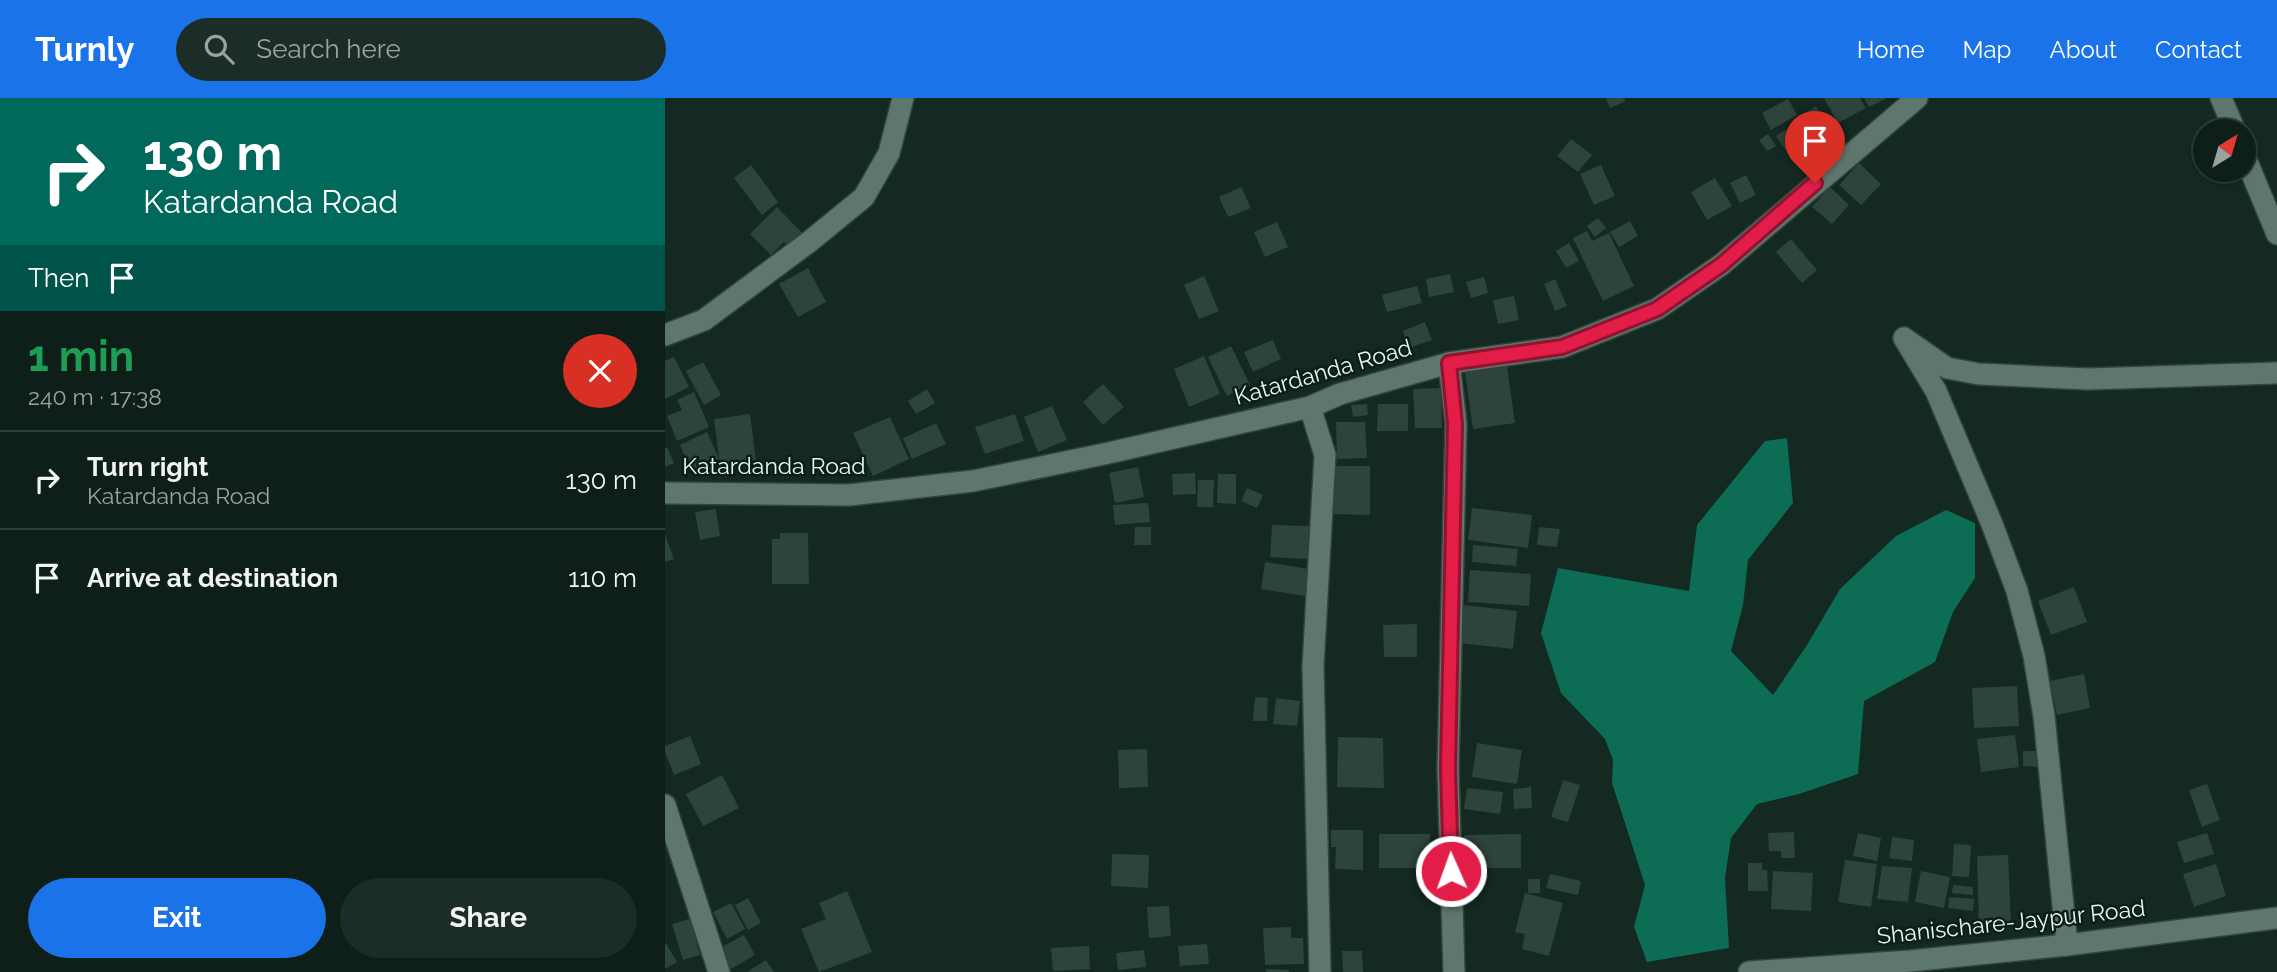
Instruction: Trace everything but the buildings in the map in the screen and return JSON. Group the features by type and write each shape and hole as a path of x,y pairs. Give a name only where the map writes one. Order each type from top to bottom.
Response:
{"street":[{"path":"665,335 704,320 809,242 864,197 889,153 903,98"},
{"name":"Katardanda Road","path":"665,493 849,495 973,481 1117,452 1310,407 1340,394 1449,363 1562,347 1657,309 1721,265 1917,98"},
{"path":"2221,98 2230,119"},
{"path":"2255,182 2277,234"},
{"path":"2067,945 2044,716 2034,656 2017,591 1936,391 1904,338 1947,368 1979,374 2088,379 2277,373"},
{"path":"1449,363 1455,424 1448,769 1454,972"},
{"path":"1310,407 1325,455 1313,666 1320,972"},
{"path":"665,805 719,972"},
{"name":"Shanischare-Jaypur Road","path":"1749,972 1910,961 2067,945 2277,918"}],"green space":[{"path":"1787,438 1793,503 1748,560 1743,605 1731,651 1773,695 1840,589 1896,536 1946,510 1975,523 1975,578 1953,612 1935,662 1864,701 1858,774 1799,794 1757,804 1731,838 1725,878 1729,948 1647,962 1634,927 1645,885 1612,783 1613,760 1605,739 1561,693 1541,633 1558,568 1689,591 1697,525 1765,441"}],"route":[{"path":"1451,871 1448,769 1455,424 1449,363 1562,347 1657,309 1721,265 1815,183"}]}
